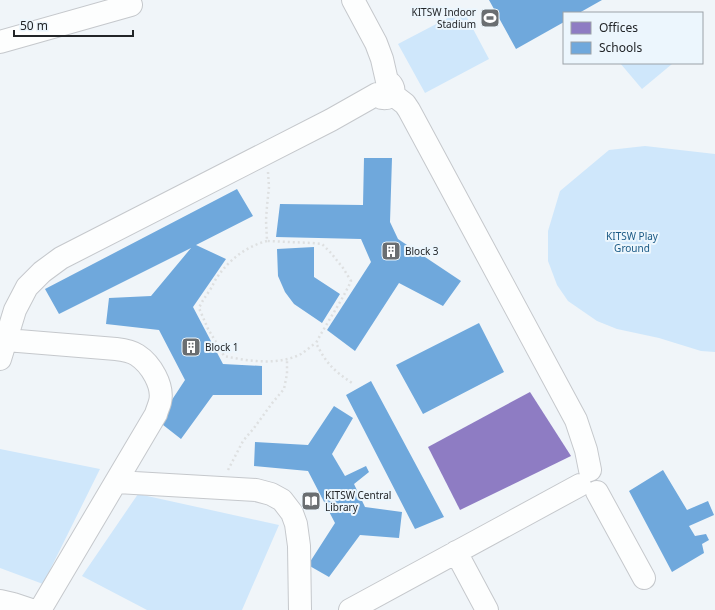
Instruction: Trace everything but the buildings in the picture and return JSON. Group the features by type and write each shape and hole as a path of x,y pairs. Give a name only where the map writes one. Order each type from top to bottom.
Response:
{"lane":[{"path":"353,0 376,43 382,58 385,90 405,104 409,110 576,420 586,450 589,483 644,578"},
{"path":"0,42 131,5"},
{"path":"40,610 156,414 160,401 160,386 154,374 138,356 128,351 116,349 3,350 15,310 27,287 42,272 61,258 331,120 385,90"},
{"path":"116,482 256,490 271,494 282,500 292,513 296,524 299,546 300,610"},
{"path":"350,610 376,604 456,552 589,483"},
{"path":"456,552 487,610"},
{"path":"0,601 31,610"}],"path":[{"path":"263,155 267,167 269,187 266,213 267,241"},
{"path":"267,241 322,244 343,268 351,281 345,295 316,343 301,354 287,359 267,361 247,360 224,356 208,329 199,308 218,276 235,257 257,243 267,241"},
{"path":"316,343 331,367 352,382"},
{"path":"220,488 228,469 243,442 284,389 287,374 287,359"}],"green space":[{"path":"463,10 489,59 425,93 398,44"},
{"path":"621,64 672,64 642,89"},
{"name":"KITSW Play Ground","path":"645,146 715,154 715,352 701,351 659,338 617,329 597,321 568,301 557,285 548,261 548,231 560,191 609,150"},
{"path":"0,449 100,469 43,584 0,568"},
{"path":"138,494 279,525 242,610 147,610 82,576"}],"place":[{"name":"KITSW Indoor Stadium","path":"490,18"},
{"name":"Block 3","path":"391,251"},
{"name":"Block 1","path":"191,347"},
{"name":"KITSW Central Library","path":"311,501"}]}
